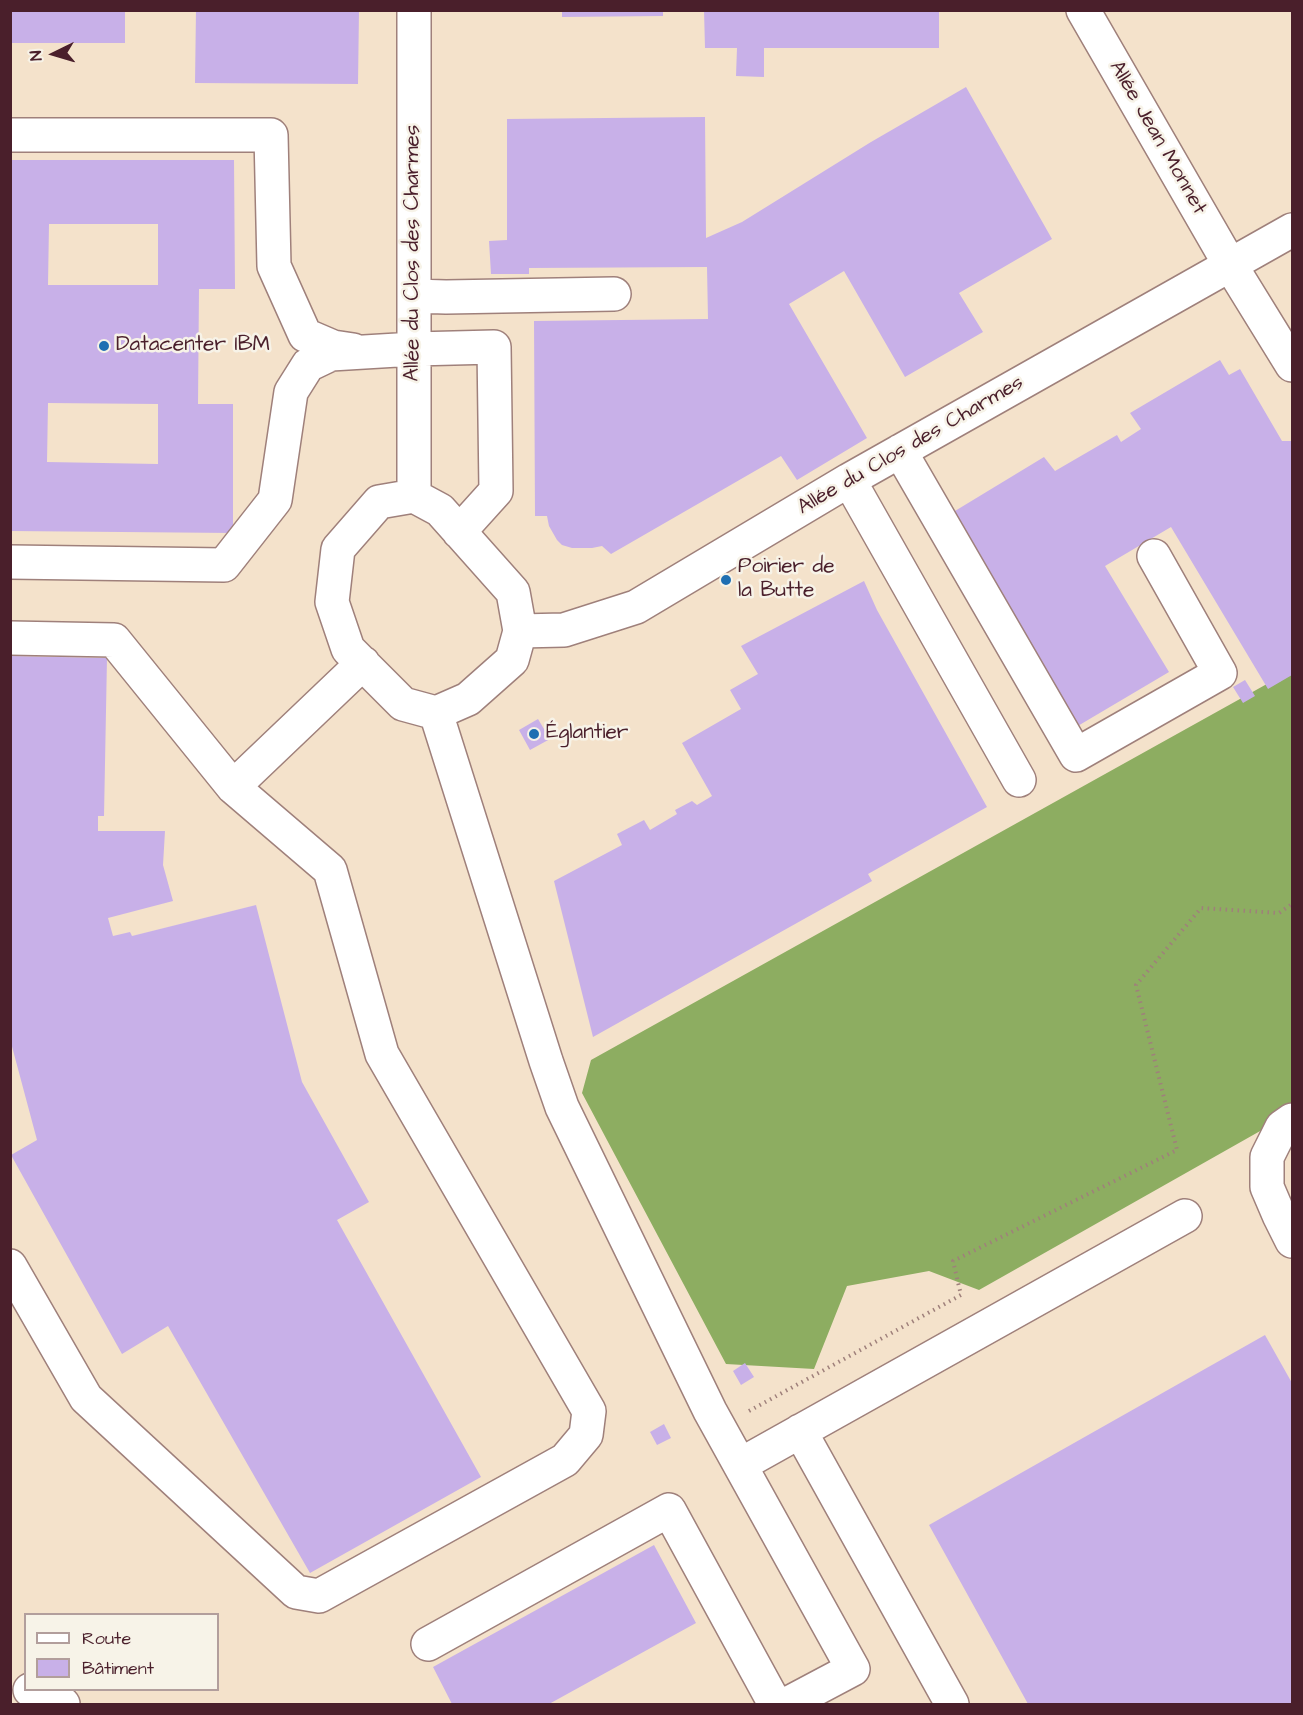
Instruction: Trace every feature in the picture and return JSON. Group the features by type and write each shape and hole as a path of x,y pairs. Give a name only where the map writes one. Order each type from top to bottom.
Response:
{"main road":[{"name":"Allée du Clos des Charmes","path":"414,10 414,496"},
{"name":"Allée Jean Monnet","path":"1083,10 1230,266 1293,365"},
{"path":"10,135 271,135 274,266 305,335 333,347 358,351"},
{"name":"Allée du Clos des Charmes","path":"520,631 564,630 636,608 849,480 1293,230"},
{"path":"414,296 614,294"},
{"path":"10,562 224,565 275,500 291,392 308,365 331,354 358,351 494,347 496,491 459,532"},
{"path":"900,451 1076,755 1220,673 1154,556"},
{"path":"849,480 1019,780"},
{"path":"414,496 440,510 459,532 513,592 520,631 512,660 468,699 436,713 402,704 348,650 332,602 338,549 379,502 414,496"},
{"path":"10,638 114,640 234,787 330,870 382,1053 589,1412 586,1435 565,1460 320,1596 296,1592 86,1398 10,1266"},
{"path":"234,787 363,663"},
{"path":"436,713 562,1107 719,1428 853,1669 787,1704"},
{"path":"1293,1120 1282,1127 1267,1157 1267,1187 1293,1241"},
{"path":"740,1466 1185,1216"},
{"path":"800,1431 952,1704"},
{"path":"428,1644 669,1510 776,1704"},
{"path":"10,1681 24,1687"},
{"path":"34,1691 63,1704"}],"path":[{"path":"719,1428 961,1295 952,1261 1177,1150 1136,985 1201,908 1279,913 1293,904"}],"green space":[{"path":"1292,670 1292,1113 979,1290 929,1271 847,1286 814,1369 726,1364 582,1093 591,1060"}],"building":[{"path":"10,10 125,10 125,43 10,43"},
{"path":"196,10 359,10 358,84 195,83"},
{"path":"562,10 663,10 663,16 562,17"},
{"path":"704,10 939,10 939,48 764,48 764,77 736,76 737,48 705,48"},
{"path":"966,87 1052,239 959,293 983,332 905,377 844,271 789,304 867,438 797,480 781,456 611,554 602,546 572,548 562,545 549,526 547,516 535,516 534,321 708,319 707,267 529,268 529,274 491,274 489,241 507,240 507,119 705,117 706,238 742,222 871,142"},
{"name":"Datacenter IBM","path":"10,160 234,160 235,289 199,289 198,404 233,404 233,533 10,531","holes":["49,224 158,224 158,285 48,285","48,403 158,404 158,464 47,462"]},
{"path":"1220,360 1229,375 1240,369 1282,441 1292,441 1292,675 1268,689 1171,527 1105,566 1169,672 1071,730 950,514 1044,457 1055,471 1117,435 1121,442 1141,429 1130,413"},
{"path":"864,581 877,610 987,807 868,874 872,881 593,1037 554,881 622,845 617,834 644,820 650,830 677,814 675,810 692,801 697,805 712,796 682,743 741,709 730,690 758,674 741,646"},
{"path":"10,656 107,658 104,816 98,816 98,831 165,831 163,865 173,901 108,918 113,936 130,932 132,936 256,905 302,1082 369,1202 337,1220 481,1477 310,1573 168,1326 122,1354 11,1155 37,1140 10,1039"},
{"path":"1245,680 1255,696 1243,703 1233,687"},
{"name":"Églantier","path":"538,719 550,739 530,750 519,730"},
{"path":"1265,1335 1292,1383 1292,1704 1028,1704 929,1525"},
{"path":"745,1363 754,1377 741,1385 733,1371"},
{"path":"664,1424 671,1438 657,1445 650,1432"},
{"path":"654,1545 696,1623 549,1704 452,1704 433,1667"}],"place":[{"name":"Datacenter IBM","path":"104,346"},
{"name":"Poirier de la Butte","path":"726,580"},
{"name":"Églantier","path":"534,734"}]}
